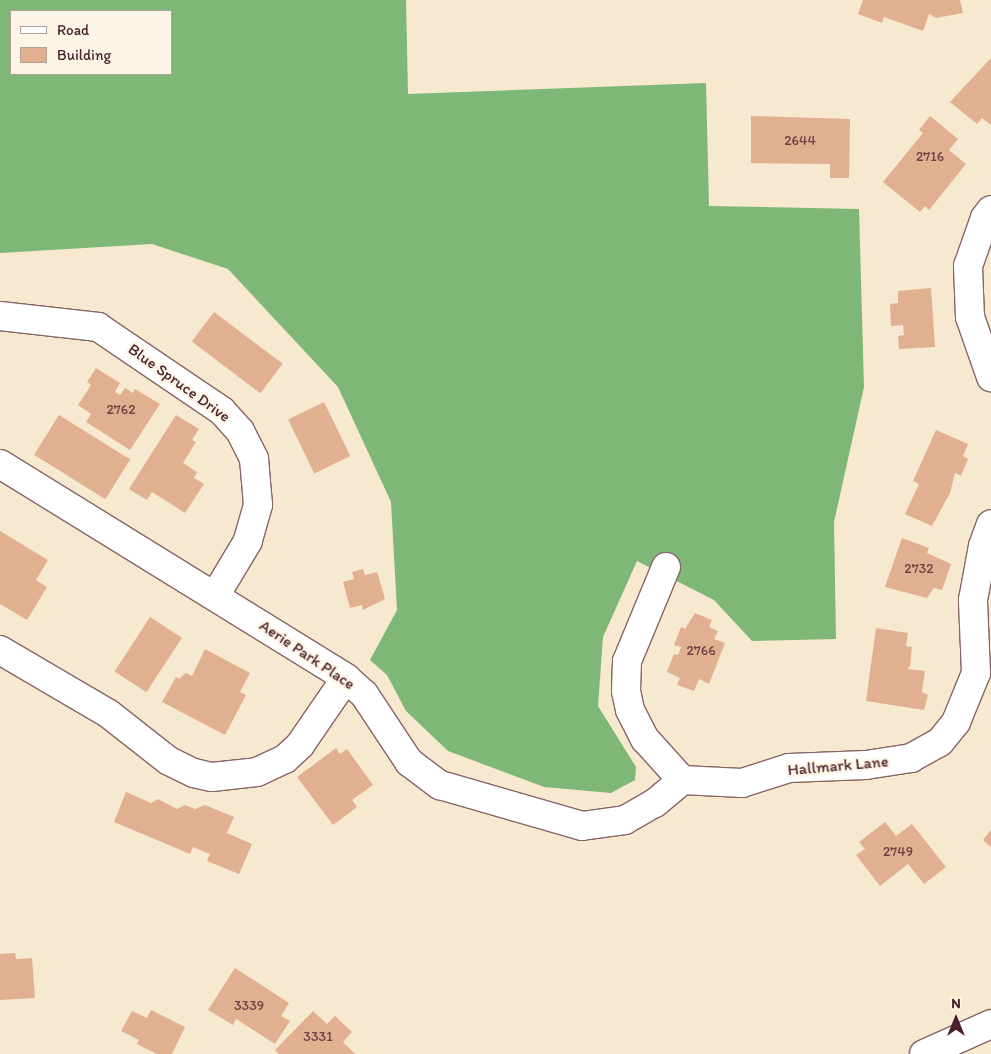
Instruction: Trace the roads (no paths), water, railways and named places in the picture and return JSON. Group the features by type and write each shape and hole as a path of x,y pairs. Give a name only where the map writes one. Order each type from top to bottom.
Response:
{"street":[{"path":"991,210 985,218 968,266 970,317 991,376"},
{"name":"Blue Spruce Drive","path":"0,316 98,327 222,411 240,431 254,459 258,505 252,531 216,596"},
{"name":"Aerie Park Place","path":"0,464 346,678 364,694 409,762 431,779 458,791 567,824 600,825 640,812 682,780"},
{"name":"Hallmark Lane","path":"682,780 742,783 789,768 866,765 910,758 940,742 956,722 976,673 973,600 983,546 991,524"},
{"path":"666,567 630,647 626,691 630,710 645,739 682,780"},
{"path":"0,650 109,714 180,768 212,777 242,776 285,759 300,745 346,678"},
{"path":"924,1054 991,1024"}]}
